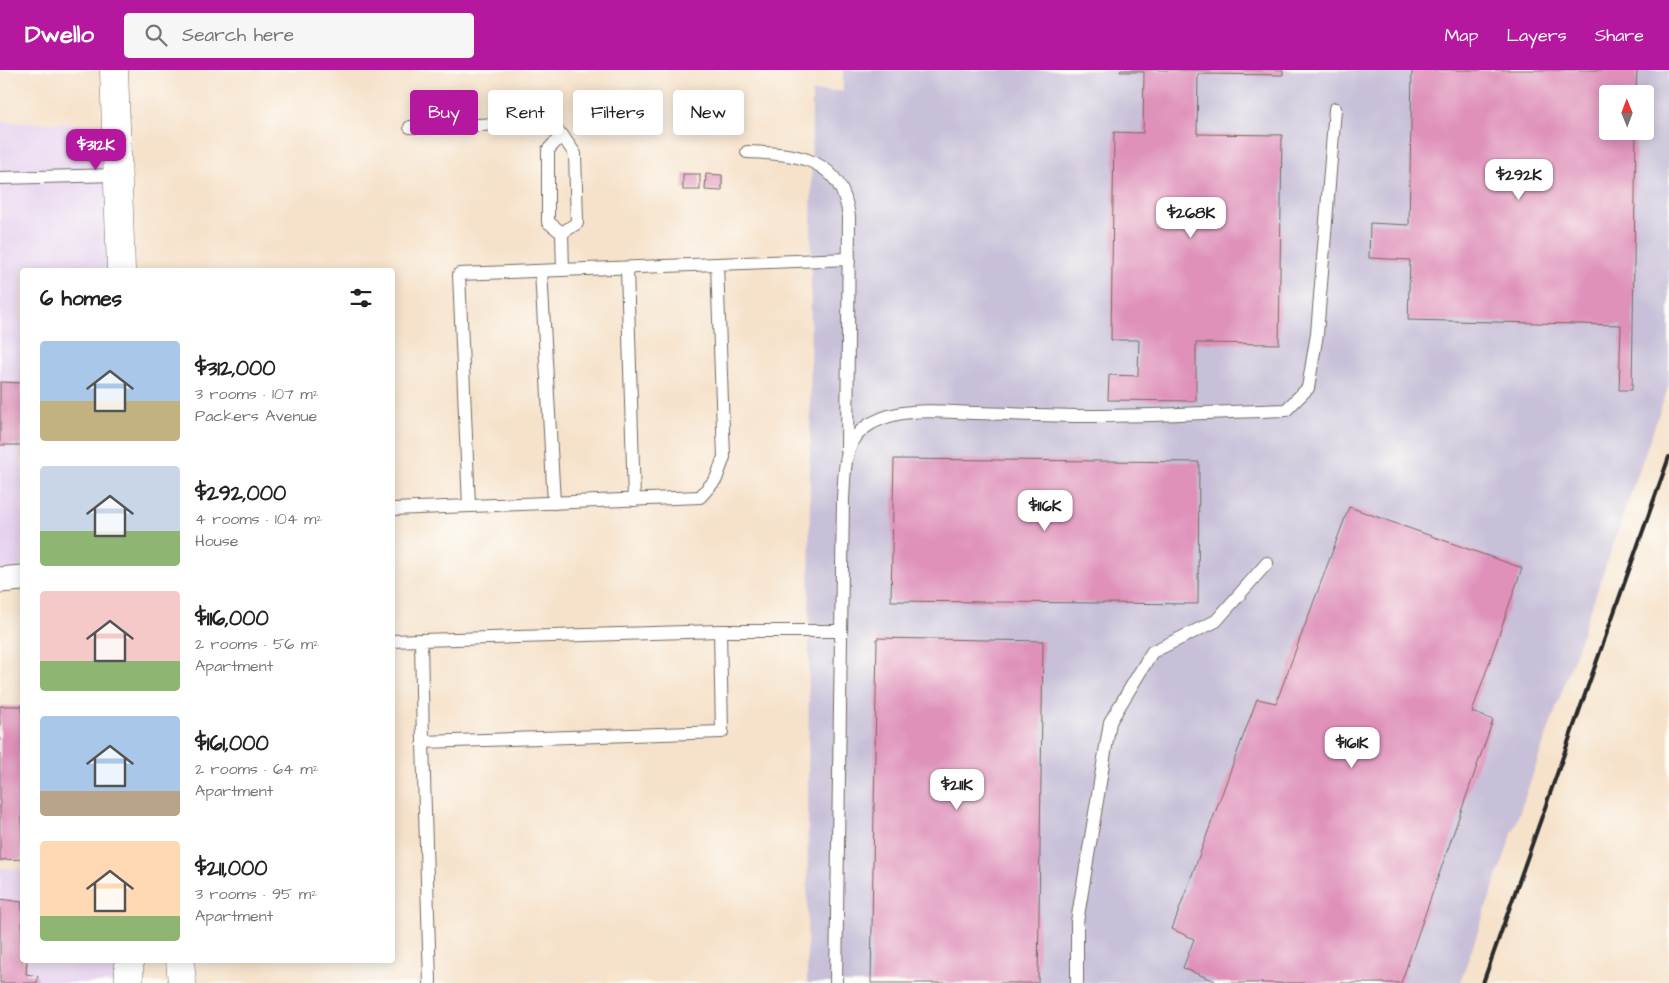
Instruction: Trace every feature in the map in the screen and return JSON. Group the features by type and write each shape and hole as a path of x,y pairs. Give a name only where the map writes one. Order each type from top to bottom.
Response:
{"main road":[{"path":"114,70 121,268"},
{"path":"129,963 129,983"},
{"path":"180,963 182,983"}],"street":[{"path":"0,580 20,578"}],"lane":[{"path":"847,453 853,440 861,430 871,423 886,417 904,414 925,412 1089,416 1286,410 1308,388 1317,334 1335,109"},
{"path":"562,135 575,154 577,223 562,233 548,222 548,150 562,135"},
{"path":"747,152 777,153 810,160 825,169 837,180 845,196 848,208 847,453 843,500 836,983"},
{"path":"0,178 118,175"},
{"path":"562,233 563,270"},
{"path":"469,506 459,274 849,259"},
{"path":"395,509 700,497 716,479 724,457 717,264"},
{"path":"627,269 634,500"},
{"path":"540,271 554,503"},
{"path":"1077,983 1077,922 1110,722 1152,652 1216,621 1267,563"},
{"path":"395,641 720,631 841,631"},
{"path":"423,742 722,732 720,631"},
{"path":"422,640 430,983"}],"shaded area":[{"path":"843,70 1669,70 1669,385 1460,983 807,983 812,92 843,91"},
{"path":"0,122 116,125 121,268 20,268 20,578 0,580"},
{"path":"0,868 20,869 20,963 118,963 119,983 0,983"}],"building":[{"path":"1120,70 1283,70 1283,75 1198,74 1197,134 1282,135 1279,344 1196,343 1196,401 1108,400 1109,375 1138,376 1139,340 1111,340 1114,132 1143,133 1144,72 1120,72"},
{"path":"1412,70 1637,70 1636,85 1599,85 1599,140 1636,140 1632,390 1619,390 1621,325 1408,320 1410,260 1369,258 1370,223 1409,225"},
{"path":"683,174 700,174 700,190 683,190"},
{"path":"706,174 722,175 722,191 705,190"},
{"path":"0,382 20,383 20,445 0,445"},
{"path":"894,459 1199,462 1198,604 891,601"},
{"path":"1349,507 1522,568 1472,712 1493,720 1401,983 1215,983 1215,981 1183,968 1194,939 1172,929 1257,699 1276,703"},
{"path":"877,638 1043,641 1038,983 871,983"},
{"path":"0,706 20,706 20,859 0,860"},
{"path":"0,899 20,902 20,963 27,963 26,974 38,976 37,983 0,983"}],"railway":[{"path":"1483,983 1669,457"}]}
